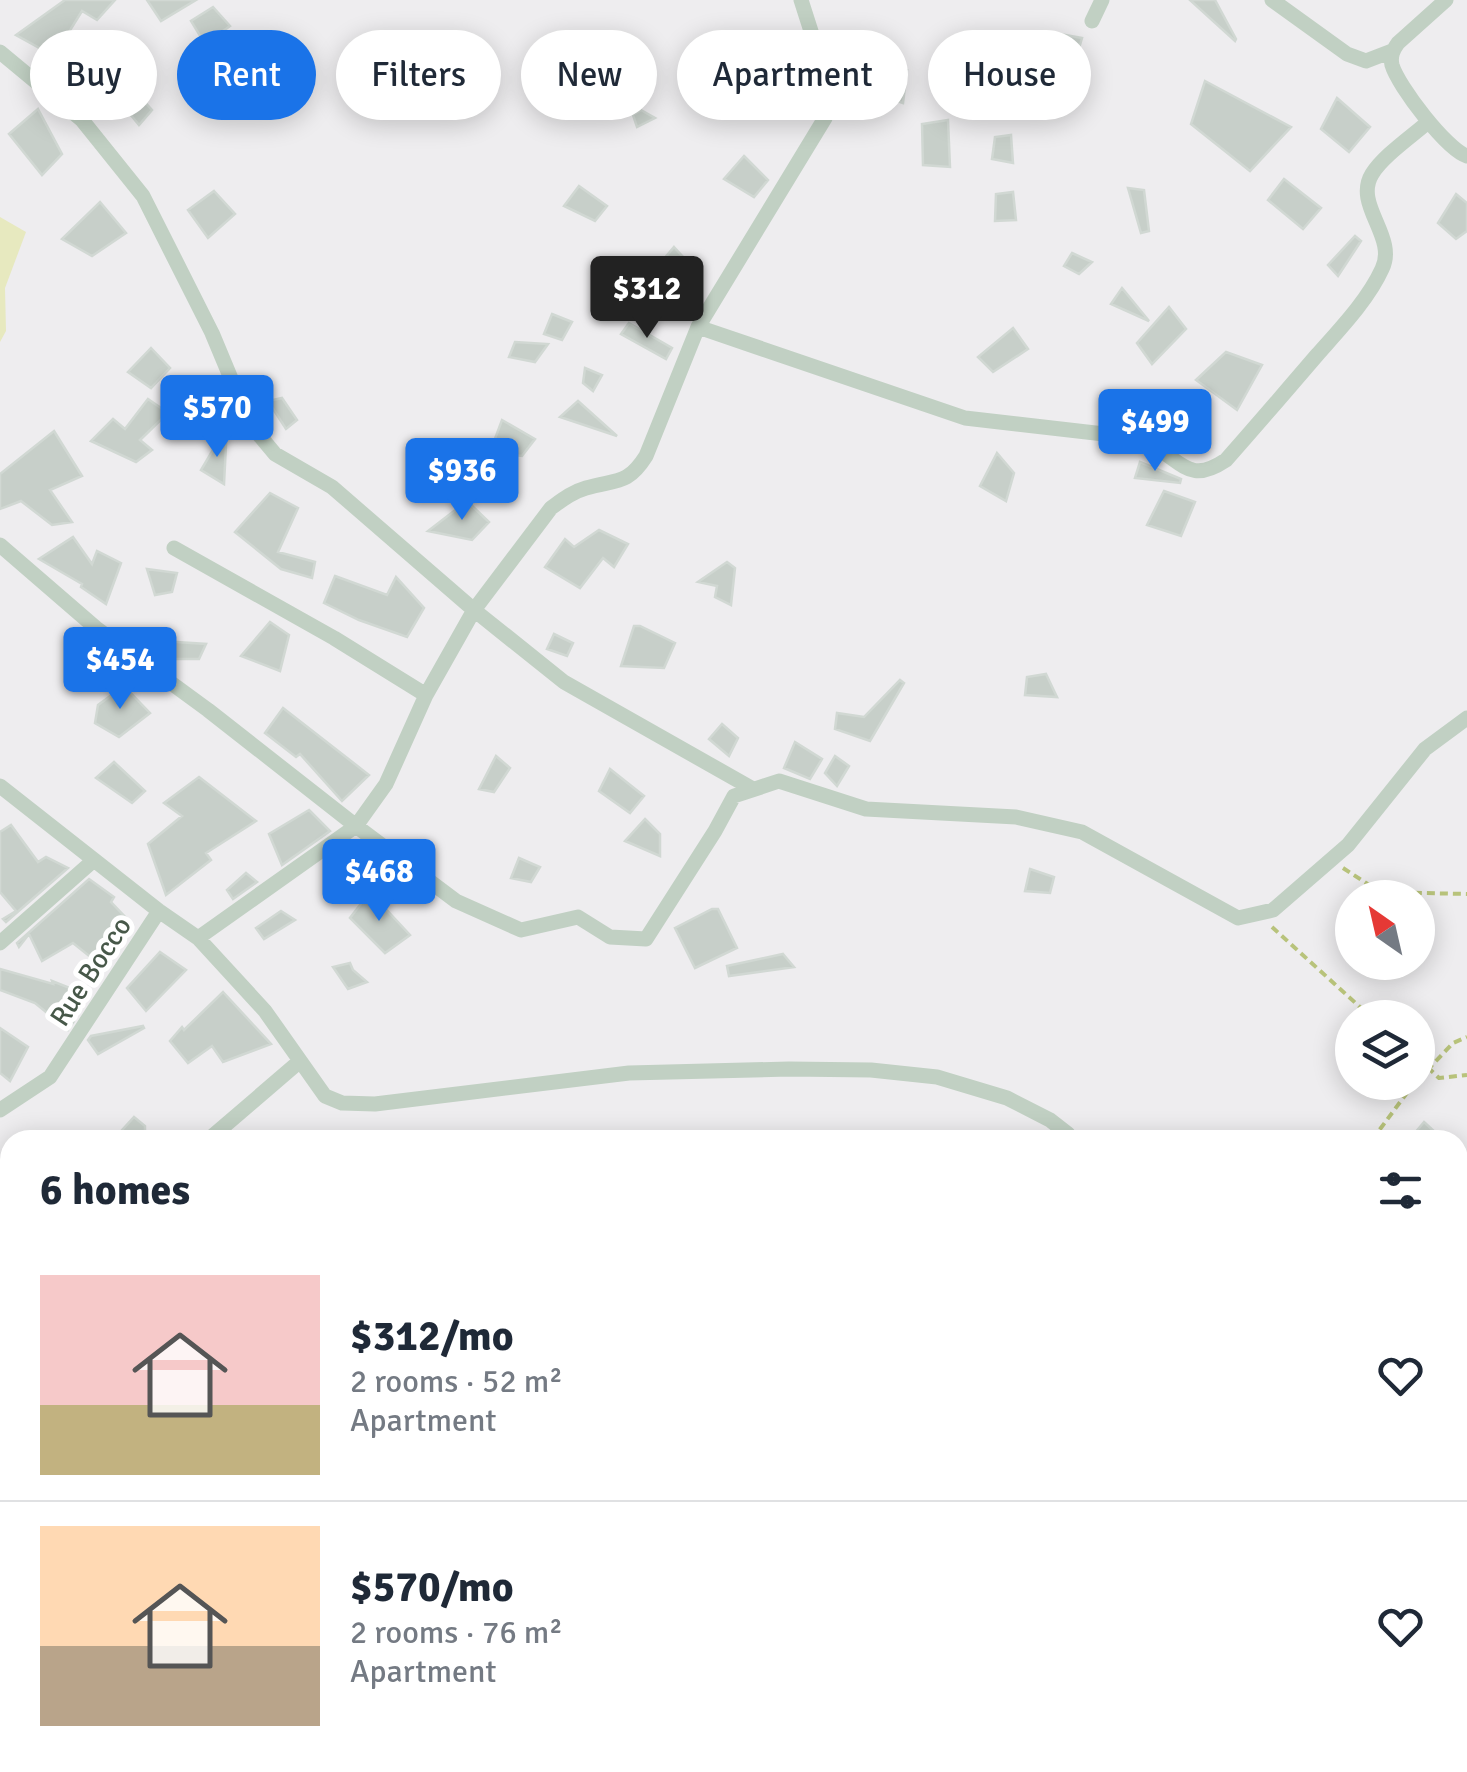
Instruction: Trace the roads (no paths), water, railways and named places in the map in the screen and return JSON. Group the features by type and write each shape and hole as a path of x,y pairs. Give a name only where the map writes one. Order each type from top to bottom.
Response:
{"street":[{"path":"198,938 356,826 386,784 426,695 474,610 551,508 587,488 622,482 636,473 698,328 825,118 829,101 826,78 801,0"},
{"path":"1092,20 1102,0"},
{"path":"1272,0 1347,54 1366,61 1392,51"},
{"path":"1446,0 1398,42 1390,61 1428,122 1455,152 1467,156"},
{"path":"0,52 82,120 143,196 212,333 250,424 276,454 332,488 564,682 754,789"},
{"path":"698,328 965,418 1130,437 1190,470 1212,469 1226,460 1347,320 1382,270 1386,248 1368,194 1370,177 1428,122"},
{"path":"0,544 96,628 456,902 521,930 578,918 610,937 646,940 734,796 778,781 866,809 1016,816 1082,832 1238,918 1258,914 1273,910 1348,845 1425,749 1467,718"},
{"path":"174,548 426,695"},
{"name":"Rue Bocco","path":"0,786 159,911 50,1076 0,1110"},
{"path":"0,943 94,860"},
{"path":"159,911 198,938 265,1011 318,1089 333,1101 375,1104 628,1073 871,1070 936,1077 1007,1098 1063,1130"},
{"path":"220,1130 300,1061"}]}
